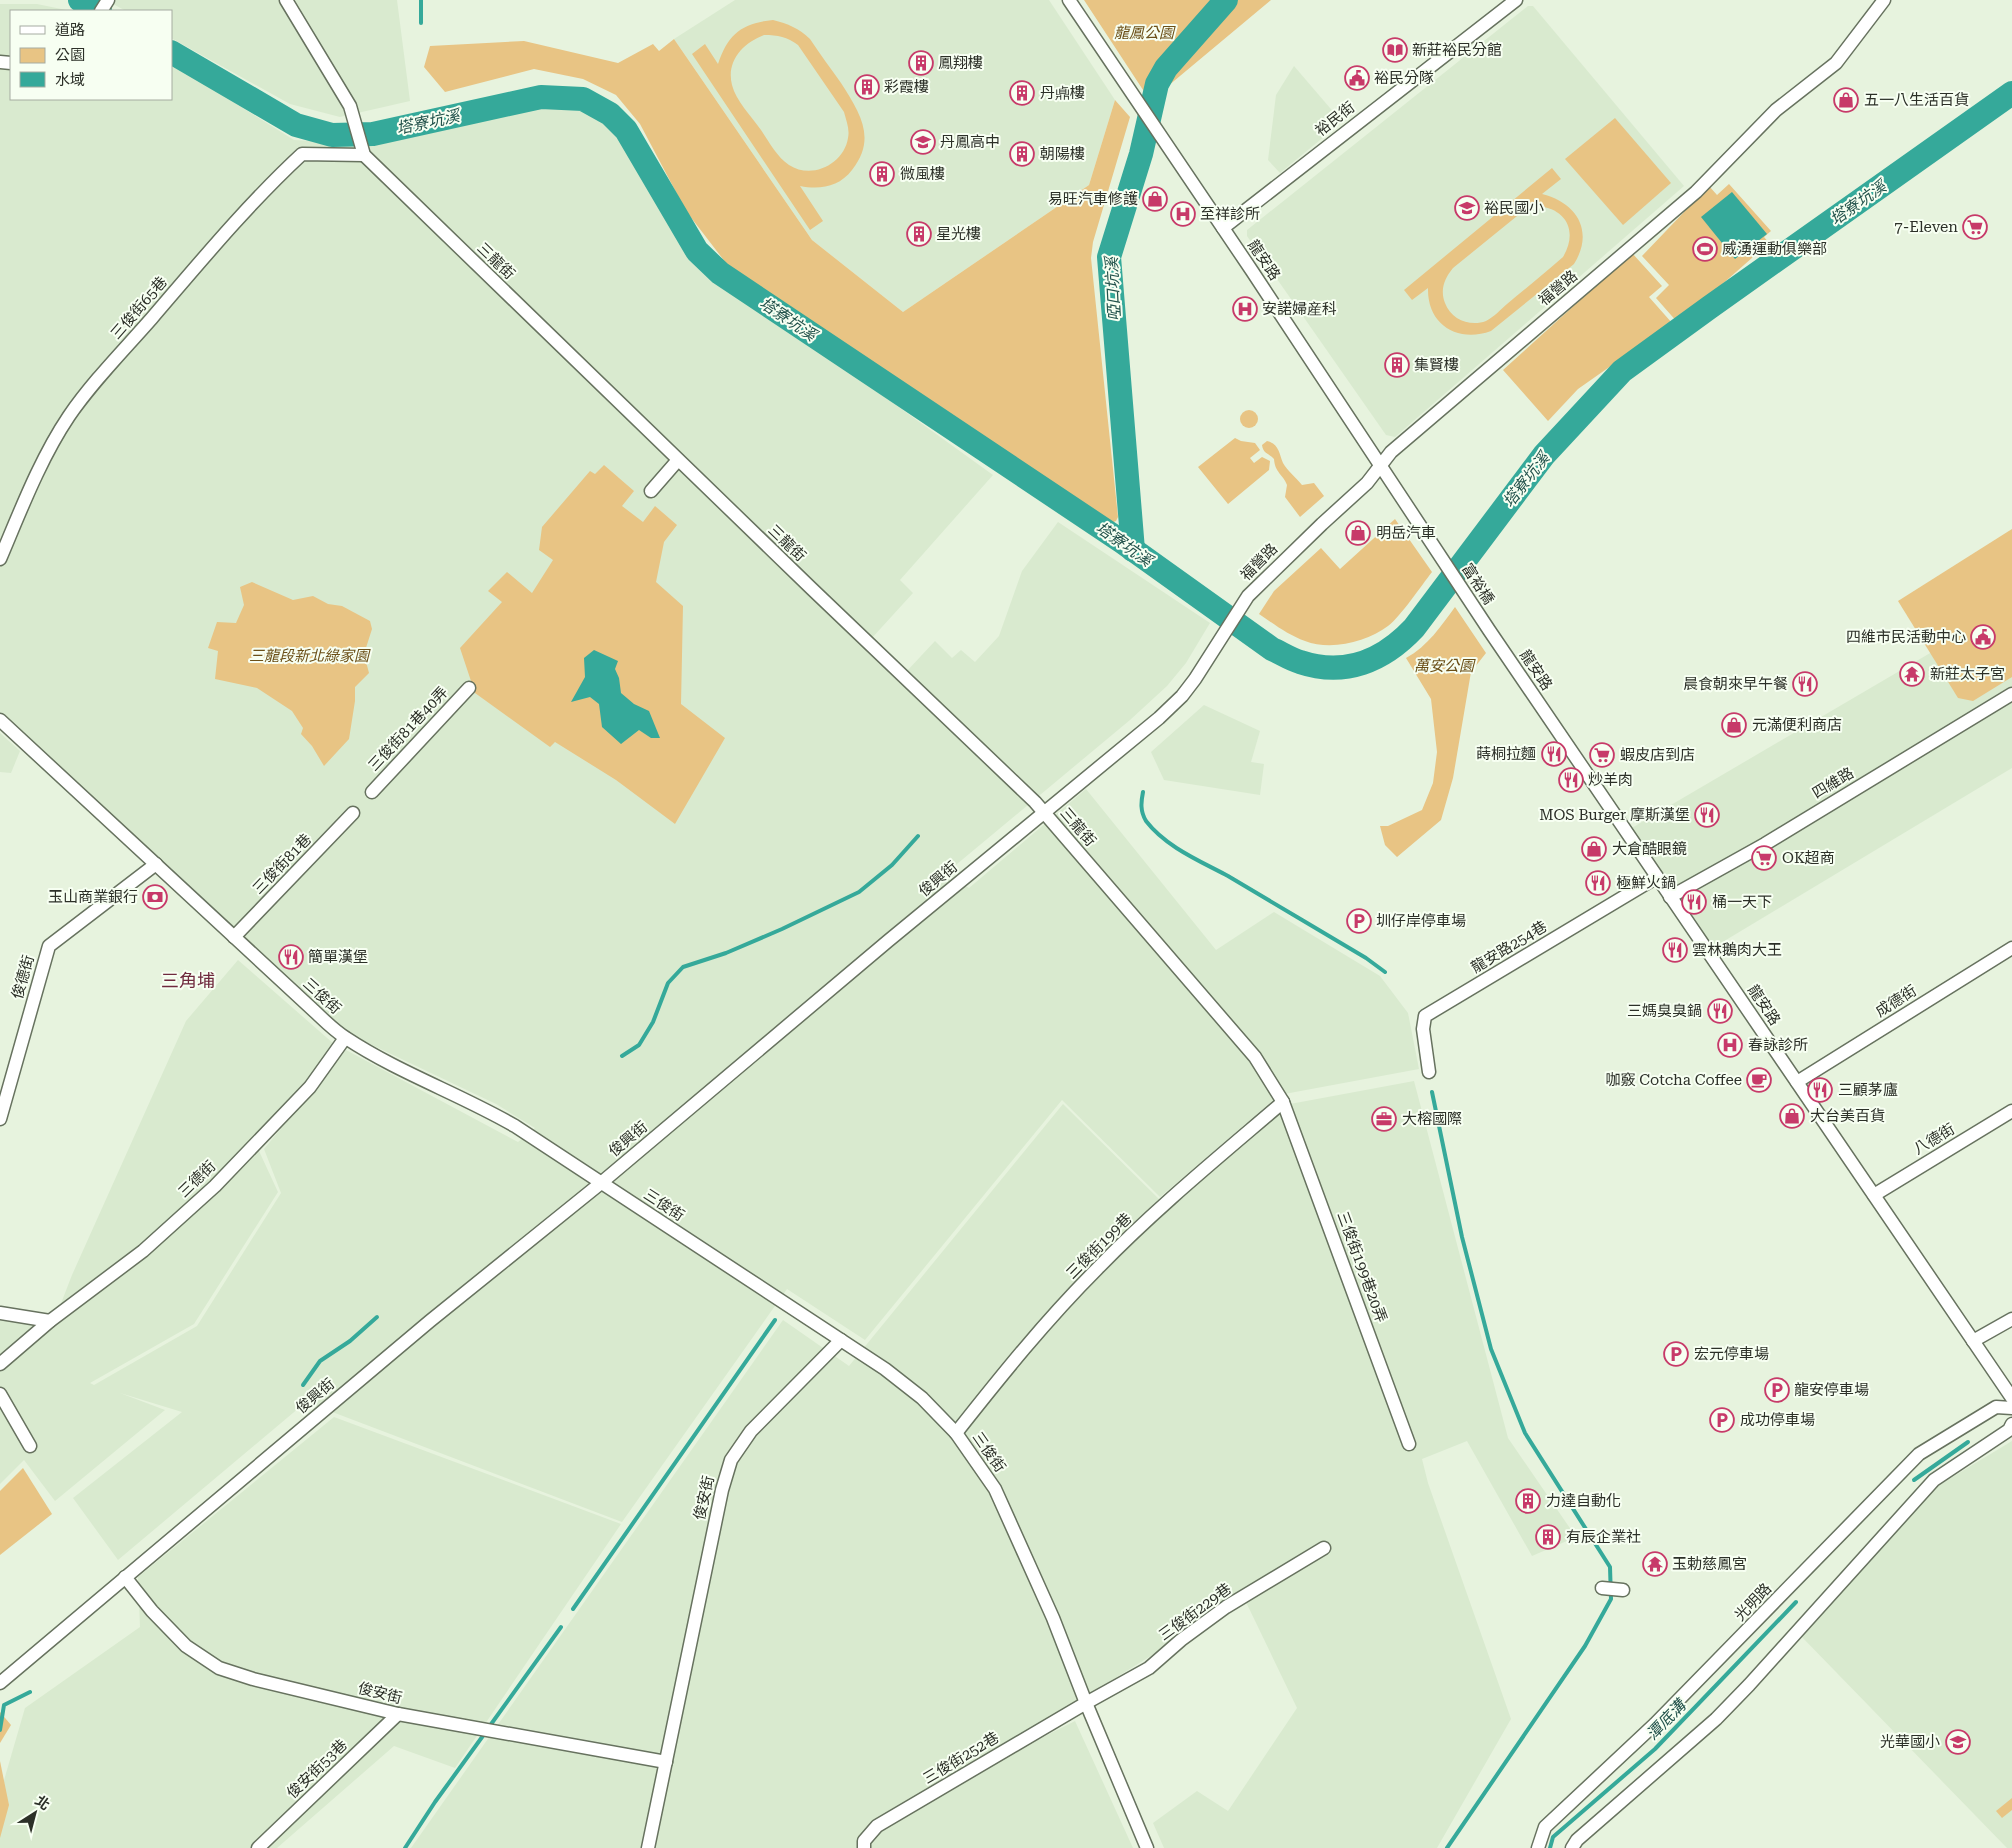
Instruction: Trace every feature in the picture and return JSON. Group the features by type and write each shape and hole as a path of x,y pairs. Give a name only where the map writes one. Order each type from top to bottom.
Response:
{"street":[{"path":"286,0 350,106 362,151"},
{"name":"龍安路","path":"1069,0 1440,555"},
{"name":"裕民街","path":"1223,228 1516,0"},
{"name":"福營路","path":"1248,596 1367,483 1391,452 1696,192 1776,110 1836,62 1884,0"},
{"name":"三龍街","path":"362,151 678,460 1044,812 1254,1057 1283,1102"},
{"name":"三俊街65巷","path":"0,559 23,504 69,416 202,260 278,177 302,154 362,151"},
{"path":"651,491 678,460"},
{"name":"富裕橋","path":"1440,555 1489,630"},
{"name":"俊興街","path":"0,1682 430,1321 601,1183 888,941 1134,740 1176,702 1195,679 1248,596"},
{"name":"龍安路","path":"1489,630 2012,1398"},
{"name":"三俊街81巷40弄","path":"372,792 469,688"},
{"name":"四維路","path":"1670,897 1765,844 2012,694"},
{"name":"三俊街","path":"0,720 310,1008 345,1038 405,1070 494,1113 515,1126 841,1340 922,1398 956,1433 995,1489 1053,1618 1146,1848"},
{"name":"三俊街81巷","path":"234,937 353,813"},
{"name":"俊德街","path":"0,1119 49,946 156,864"},
{"name":"龍安路254巷","path":"1429,1072 1423,1029 1425,1016 1657,878"},
{"name":"成德街","path":"1797,1082 2012,948"},
{"name":"三德街","path":"0,1364 50,1321 143,1251 214,1186 310,1087 345,1038"},
{"name":"三俊街199巷","path":"956,1433 1025,1346 1097,1269 1163,1206 1283,1102"},
{"name":"三俊街199巷20弄","path":"1283,1102 1409,1444"},
{"name":"八德街","path":"1874,1195 2012,1111"},
{"path":"0,1313 50,1321"},
{"path":"1973,1341 2012,1318"},
{"name":"俊安街","path":"648,1848 722,1490 731,1460 751,1431 841,1340"},
{"path":"0,1394 30,1446"},
{"name":"光明路","path":"1538,1848 1545,1827 1656,1724 1919,1454 1996,1407 2012,1408"},
{"path":"1572,1848 1577,1840 1716,1719 1934,1480 2009,1430 2012,1424"},
{"name":"三俊街229巷","path":"1086,1702 1149,1668 1181,1640 1226,1607 1324,1548"},
{"name":"俊安街","path":"125,1577 152,1611 186,1646 219,1668 398,1714 666,1762"},
{"path":"1602,1588 1623,1590"},
{"name":"三俊街252巷","path":"864,1848 864,1840 877,1826 1086,1702"},
{"name":"俊安街53巷","path":"258,1848 398,1714"}],"shaded area":[{"path":"116,0 397,0 410,101 340,117 290,104 172,39 172,10 124,10 113,4"},
{"name":"丹鳳高中","path":"735,0 1049,0 1115,100 1089,185 903,312 812,240 674,39"},
{"path":"0,4 37,4 66,10 10,10 10,100 172,100 172,64 294,140 350,143 542,108 580,109 616,130 688,255 993,475 900,580 913,593 871,639 906,672 935,641 952,658 961,650 975,662 999,636 1022,571 1058,522 1210,623 1186,663 1167,686 1130,720 945,874 969,888 1086,789 1216,950 1274,912 1380,976 1408,1013 1419,1069 1279,1095 1160,1197 1062,1100 865,1340 787,1289 622,1522 306,1402 118,1560 73,1498 182,1412 120,1393 165,1410 55,1501 24,1460 0,1484 0,1315 53,1324 72,1275 186,1021 238,960 334,1044 307,1083 269,1119 259,1151 278,1192 194,1324 90,1383 94,1385 197,1326 281,1193 264,1149 346,1050 518,1142 535,1128 496,1104 345,1032 0,718"},
{"name":"裕民國小","path":"1528,6 1533,6 1684,186 1395,437 1386,435 1247,236 1247,230"},
{"path":"1294,66 1342,122 1280,173 1268,160 1276,95"},
{"path":"2012,605 2012,768 1711,949 1630,829"},
{"path":"1204,705 1260,731 1251,762 1264,764 1260,795 1164,780 1151,752"},
{"path":"0,733 20,751 11,773 0,772"},
{"path":"1414,1081 1508,1438 1576,1537 1532,1556 1467,1441 1422,1459 1428,1483 1511,1719 1437,1848 1164,1848 1153,1823 1197,1791 1228,1811 1297,1708 1244,1598 1067,1708 880,1819 1075,1721 1133,1848 411,1848 783,1320 849,1366 1063,1104 1167,1207 1290,1104"},
{"path":"334,1417 621,1524 455,1768 394,1746 277,1848 0,1848 0,1794 25,1708 140,1627 138,1577"},
{"name":"光華國小","path":"2012,1441 2012,1848 2007,1848 1801,1636 1936,1487"}],"green space":[{"name":"龍鳳公園","path":"1084,0 1271,0 1168,86 1169,76 1209,31 1198,22 1156,71 1145,93"},
{"path":"773,20 788,25 802,32 810,39 848,94 863,126 865,136 864,147 847,176 829,186 815,188 800,186 823,221 810,230 692,54 705,44 718,64 726,45 738,32 745,27","holes":["764,35 786,38 798,45 844,112 848,125 848,138 840,155 826,167 807,171 798,169 785,162 744,108 734,91 731,76 734,61 743,48 756,38"]},
{"path":"674,39 812,240 903,312 1089,185 1115,100 1130,117 1093,242 1091,258 1118,517 1116,521 1109,524 1102,520 736,276 686,211 640,124 616,95 583,79 534,69 445,92 424,67 430,46 524,41 618,63 653,44 659,51"},
{"path":"1615,118 1671,183 1623,225 1565,159"},
{"path":"1552,168 1561,179 1542,194 1555,198 1565,204 1579,220 1582,230 1580,252 1574,264 1491,331 1467,335 1447,328 1433,312 1429,301 1428,288 1412,300 1404,290","holes":["1538,206 1548,208 1563,217 1567,223 1570,239 1563,257 1486,321 1480,323 1462,321 1452,314 1445,303 1443,289 1445,280 1453,268 1527,208"]},
{"name":"威湧運動俱樂部","path":"1729,184 1771,231 1764,237 1769,243 1678,323 1656,298 1669,285 1642,256 1709,186 1717,195"},
{"path":"1632,253 1662,286 1649,297 1672,323 1578,389 1548,421 1503,370"},
{"path":"1245,410 1253,410 1258,415 1256,426 1245,428 1240,423 1240,415"},
{"path":"1235,438 1255,443 1260,450 1250,458 1254,463 1262,457 1270,461 1269,470 1228,504 1198,467"},
{"path":"1267,441 1274,444 1285,466 1302,485 1314,483 1324,496 1300,517 1285,497 1287,485 1277,470 1274,459 1263,448 1262,445"},
{"path":"604,465 634,491 622,506 643,522 655,506 677,525 664,542 656,582 683,606 681,704 725,738 675,824 616,780 555,742 550,747 475,693 460,648 502,602 488,591 507,572 532,593 553,560 539,550 542,527 590,471 595,474"},
{"path":"1395,519 1432,572 1405,608 1388,626 1370,636 1348,643 1337,645 1315,644 1299,639 1259,614 1274,591 1321,548 1340,569"},
{"path":"2012,529 2012,677 1973,701 1958,698 1898,601"},
{"name":"三龍段新北綠家園","path":"252,582 293,600 313,596 328,604 342,606 370,621 372,629 364,654 369,673 355,687 355,701 349,739 324,766 312,746 301,734 303,728 292,711 257,688 215,679 218,651 208,648 217,622 236,623 244,605 240,587"},
{"name":"萬安公園","path":"1455,607 1486,653 1471,672 1453,778 1441,820 1397,857 1385,845 1380,826 1388,826 1422,810 1433,783 1437,752 1431,699 1406,658 1427,642"},
{"path":"23,1468 52,1514 0,1555 0,1491"},
{"path":"0,1712 11,1725 0,1743"},
{"path":"0,1761 9,1805 0,1838"},
{"path":"2012,1798 2012,1810 2002,1818 1996,1811"}],"water":[{"path":"1732,192 1767,234 1735,259 1701,217"},
{"path":"594,650 618,661 615,669 619,678 621,693 634,704 649,711 660,738 651,738 639,730 621,744 602,727 599,704 590,697 571,702 585,677 584,658"}],"waterway":[{"name":"塔寮坑溪","path":"80,0 98,10"},
{"path":"421,0 421,23"},
{"name":"啞口坑溪","path":"1133,550 1109,257 1141,154 1157,84 1166,68 1226,0"},
{"name":"塔寮坑溪","path":"172,53 296,125 332,135 373,134 541,97 583,99 610,114 626,130 697,251 720,273 1121,541 1272,649 1300,662 1332,668 1348,667 1376,657 1402,640 1414,628 1544,455 1622,371 2012,93"},
{"path":"1143,792 1142,806 1146,821 1173,846 1228,876 1366,958 1385,972"},
{"path":"622,1056 639,1045 653,1022 668,983 683,967 726,953 782,929 859,892 892,865 918,836"},
{"path":"1432,1092 1462,1237 1491,1349 1525,1433 1610,1567 1611,1599 1585,1646 1447,1848"},
{"path":"303,1385 320,1361 350,1341 377,1317"},
{"path":"573,1609 775,1320"},
{"name":"潭底溝","path":"1914,1480 1968,1442"},
{"name":"潭底溝","path":"1550,1848 1553,1837 1655,1749 1796,1602"},
{"path":"489,1727 561,1627"},
{"path":"0,1730 4,1705 30,1692"},
{"path":"405,1848 435,1802 485,1733"}],"place":[{"name":"新莊裕民分館","path":"1395,50"},
{"name":"鳳翔樓","path":"921,63"},
{"name":"裕民分隊","path":"1357,78"},
{"name":"彩霞樓","path":"867,87"},
{"name":"丹鼑樓","path":"1022,93"},
{"name":"五一八生活百貨","path":"1846,100"},
{"name":"丹鳳高中","path":"923,142"},
{"name":"朝陽樓","path":"1022,154"},
{"name":"微風樓","path":"882,174"},
{"name":"易旺汽車修護","path":"1155,199"},
{"name":"裕民國小","path":"1467,208"},
{"name":"至祥診所","path":"1183,214"},
{"name":"7-Eleven","path":"1975,227"},
{"name":"星光樓","path":"919,234"},
{"name":"威湧運動俱樂部","path":"1705,249"},
{"name":"安諾婦産科","path":"1245,309"},
{"name":"集賢樓","path":"1397,365"},
{"name":"明岳汽車","path":"1358,533"},
{"name":"四維市民活動中心","path":"1983,637"},
{"name":"新莊太子宮","path":"1912,674"},
{"name":"晨食朝來早午餐","path":"1805,684"},
{"name":"元滿便利商店","path":"1734,725"},
{"name":"蒔桐拉麵","path":"1554,754"},
{"name":"蝦皮店到店","path":"1602,755"},
{"name":"炒羊肉","path":"1571,780"},
{"name":"MOS Burger 摩斯漢堡","path":"1707,815"},
{"name":"大倉酷眼鏡","path":"1594,849"},
{"name":"OK超商","path":"1764,858"},
{"name":"極鮮火鍋","path":"1598,883"},
{"name":"玉山商業銀行","path":"155,897"},
{"name":"桶一天下","path":"1694,902"},
{"name":"圳仔岸停車場","path":"1359,921"},
{"name":"雲林鵝肉大王","path":"1675,950"},
{"name":"簡單漢堡","path":"291,957"},
{"name":"三媽臭臭鍋","path":"1720,1011"},
{"name":"春詠診所","path":"1730,1045"},
{"name":"咖竅 Cotcha Coffee","path":"1759,1080"},
{"name":"三顧茅廬","path":"1820,1090"},
{"name":"大台美百貨","path":"1792,1116"},
{"name":"大榕國際","path":"1384,1119"},
{"name":"宏元停車場","path":"1676,1354"},
{"name":"龍安停車場","path":"1777,1390"},
{"name":"成功停車場","path":"1722,1420"},
{"name":"力達自動化","path":"1528,1501"},
{"name":"有辰企業社","path":"1548,1537"},
{"name":"玉勅慈鳳宮","path":"1655,1564"},
{"name":"光華國小","path":"1958,1742"}],"district":[{"name":"三角埔","path":"188,980"}]}
